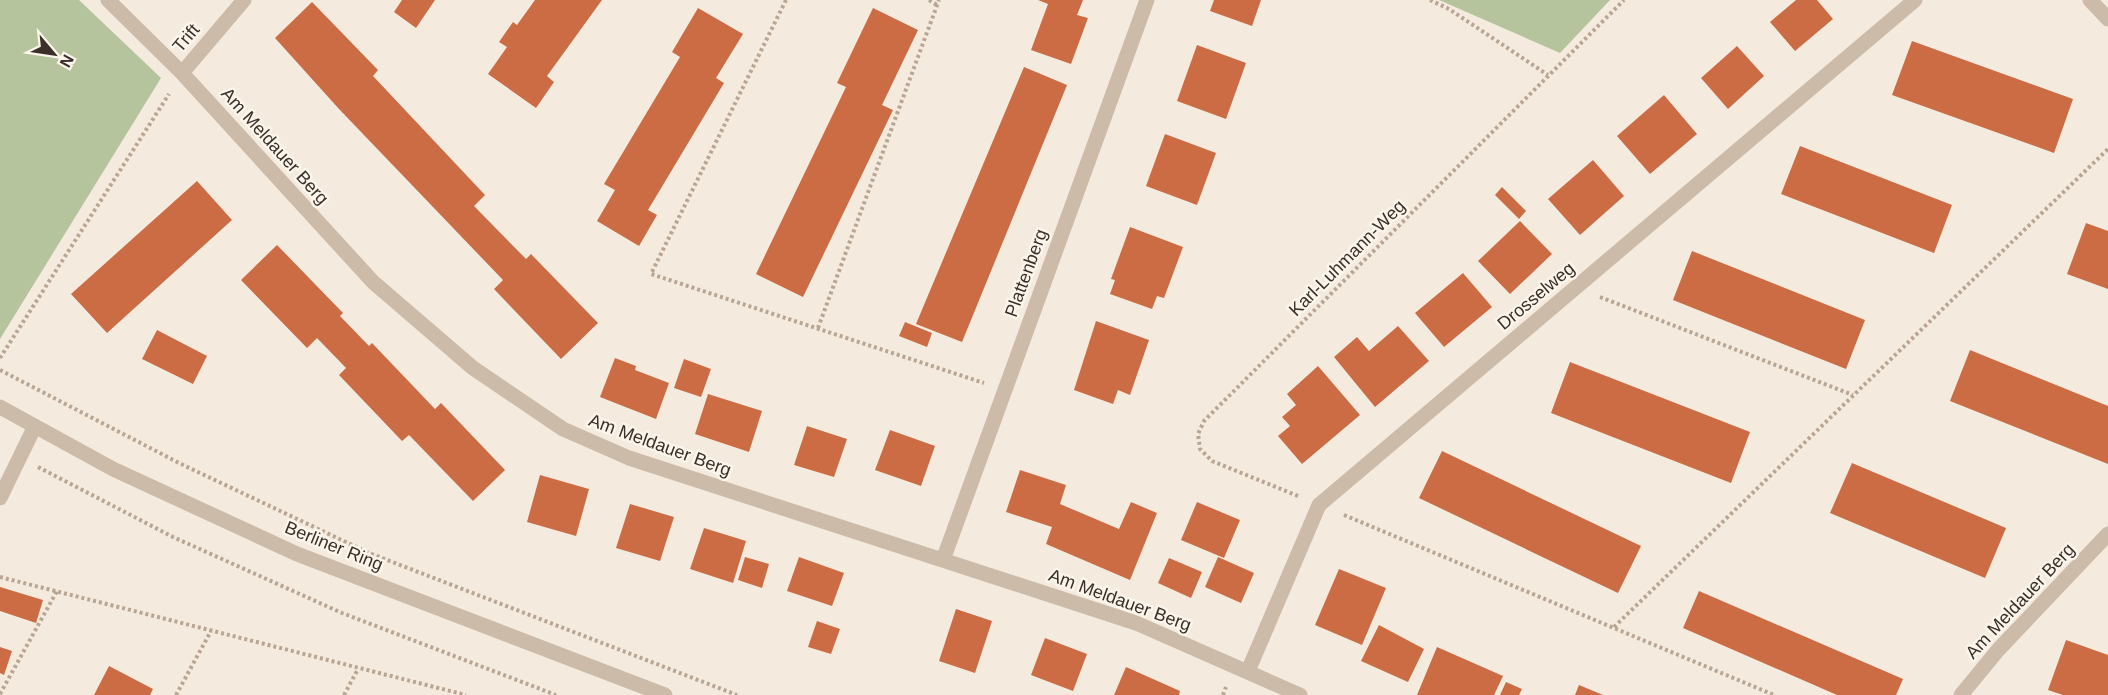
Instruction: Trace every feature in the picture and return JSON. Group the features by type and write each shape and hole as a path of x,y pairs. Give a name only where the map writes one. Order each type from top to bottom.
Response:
{"street":[{"name":"Am Meldauer Berg","path":"108,0 182,73 373,282 473,368 563,429 629,458 1136,623 1300,695"},
{"name":"Trift","path":"182,73 244,0"},
{"name":"Plattenberg","path":"943,560 1147,0"},
{"name":"Drosselweg","path":"1248,671 1319,505 1916,0"},
{"path":"2090,0 2108,19"},
{"name":"Berliner Ring","path":"0,407 113,469 297,554 665,695"},
{"path":"0,498 35,426"},
{"name":"Am Meldauer Berg","path":"1961,695 1998,650 2108,534"}],"path":[{"path":"786,0 651,274 1005,389"},
{"path":"929,0 937,5"},
{"path":"818,328 939,0"},
{"path":"1430,0 1449,9 1548,75"},
{"name":"Karl-Luhmann-Weg","path":"1319,505 1212,461 1200,449 1198,434 1204,421 1624,0"},
{"path":"0,358 182,73"},
{"path":"1614,627 2108,149"},
{"path":"1577,288 1853,395"},
{"path":"0,370 181,464 369,552 737,695"},
{"path":"35,466 173,537 331,608 556,695"},
{"path":"1319,505 1774,695"},
{"path":"0,577 466,695"},
{"path":"0,694 57,591"},
{"path":"176,695 211,631"},
{"path":"344,695 358,669"}],"green space":[{"path":"0,0 79,0 161,78 0,339"},
{"path":"1439,0 1610,0 1560,53"}],"building":[{"path":"402,0 435,0 416,28 394,12"},
{"path":"535,0 602,0 547,76 554,82 536,108 488,74 507,47 499,42 513,22 517,25"},
{"path":"1038,0 1083,0 1077,15 1088,18 1071,64 1031,50 1048,4"},
{"path":"1214,0 1261,0 1252,26 1210,11"},
{"path":"1796,0 1817,0 1833,19 1795,51 1770,22"},
{"path":"312,2 378,70 373,76 485,195 474,206 526,259 531,254 598,323 561,359 494,289 503,280 339,109 275,38"},
{"path":"698,8 743,34 716,78 724,83 648,210 657,215 639,246 597,221 615,190 604,184 680,57 672,52"},
{"path":"873,8 918,30 882,105 893,110 803,297 756,274 846,87 837,83"},
{"path":"1912,41 2073,99 2054,153 1892,95"},
{"path":"1197,45 1246,63 1226,119 1177,101"},
{"path":"1737,46 1764,76 1728,109 1701,78"},
{"path":"1024,67 1067,85 962,342 916,324"},
{"path":"1664,95 1697,134 1650,174 1617,136"},
{"path":"1165,134 1216,153 1197,205 1146,186"},
{"path":"1800,146 1952,205 1934,253 1781,194"},
{"path":"1593,160 1624,196 1580,235 1548,199"},
{"path":"197,181 232,220 107,333 71,294"},
{"path":"1502,187 1526,211 1519,219 1495,195"},
{"path":"1520,221 1552,254 1510,294 1478,261"},
{"path":"2086,223 2108,231 2108,289 2067,274"},
{"path":"1130,227 1183,247 1164,298 1157,296 1152,309 1110,294 1115,280 1111,279"},
{"path":"277,245 343,313 340,316 369,346 372,343 435,409 441,403 505,470 473,501 409,435 402,441 339,375 346,368 317,338 307,348 241,280"},
{"path":"1692,251 1865,320 1846,369 1673,300"},
{"path":"1463,273 1492,307 1444,347 1415,313"},
{"path":"1096,321 1149,340 1130,395 1118,390 1113,404 1074,390"},
{"path":"905,322 932,333 927,347 899,336"},
{"path":"1398,326 1429,361 1375,407 1334,357 1357,337 1369,351"},
{"path":"157,330 207,356 193,384 142,359"},
{"path":"1970,350 2108,406 2108,464 1950,401"},
{"path":"615,358 636,366 635,370 669,383 656,419 600,397"},
{"path":"684,359 711,369 701,397 674,388"},
{"path":"1570,362 1750,432 1731,483 1551,413"},
{"path":"1318,366 1360,415 1302,464 1278,436 1290,426 1282,417 1296,405 1287,394"},
{"path":"708,394 762,411 749,452 695,434"},
{"path":"807,426 847,439 834,477 794,465"},
{"path":"890,430 935,446 921,486 875,470"},
{"path":"1442,451 1641,546 1618,593 1419,498"},
{"path":"1852,463 2006,528 1985,578 1830,513"},
{"path":"1020,470 1066,485 1060,504 1119,529 1131,502 1157,513 1130,580 1046,544 1052,527 1006,512"},
{"path":"540,475 589,489 576,536 527,522"},
{"path":"1197,502 1240,520 1224,558 1181,540"},
{"path":"630,504 674,517 660,561 616,548"},
{"path":"704,528 746,541 733,583 690,569"},
{"path":"745,557 769,564 762,588 738,580"},
{"path":"799,557 844,573 832,606 787,591"},
{"path":"1218,557 1254,573 1241,603 1205,587"},
{"path":"1169,558 1202,572 1191,598 1158,583"},
{"path":"1339,569 1386,588 1362,645 1315,625"},
{"path":"0,587 43,600 36,623 0,611"},
{"path":"1699,591 1903,679 1896,695 1837,695 1683,628"},
{"path":"956,609 992,621 975,673 939,661"},
{"path":"817,621 840,629 831,654 808,647"},
{"path":"1379,625 1424,649 1408,682 1361,661"},
{"path":"1045,638 1087,654 1073,691 1031,675"},
{"path":"2066,640 2108,655 2108,695 2063,695 2048,690"},
{"path":"0,647 12,651 4,675 0,673"},
{"path":"1437,647 1503,676 1494,695 1417,695"},
{"path":"109,666 153,689 150,695 94,695"},
{"path":"1126,667 1180,691 1179,695 1114,695"},
{"path":"1506,682 1522,689 1519,695 1500,695"},
{"path":"1579,685 1603,695 1575,695"}]}
